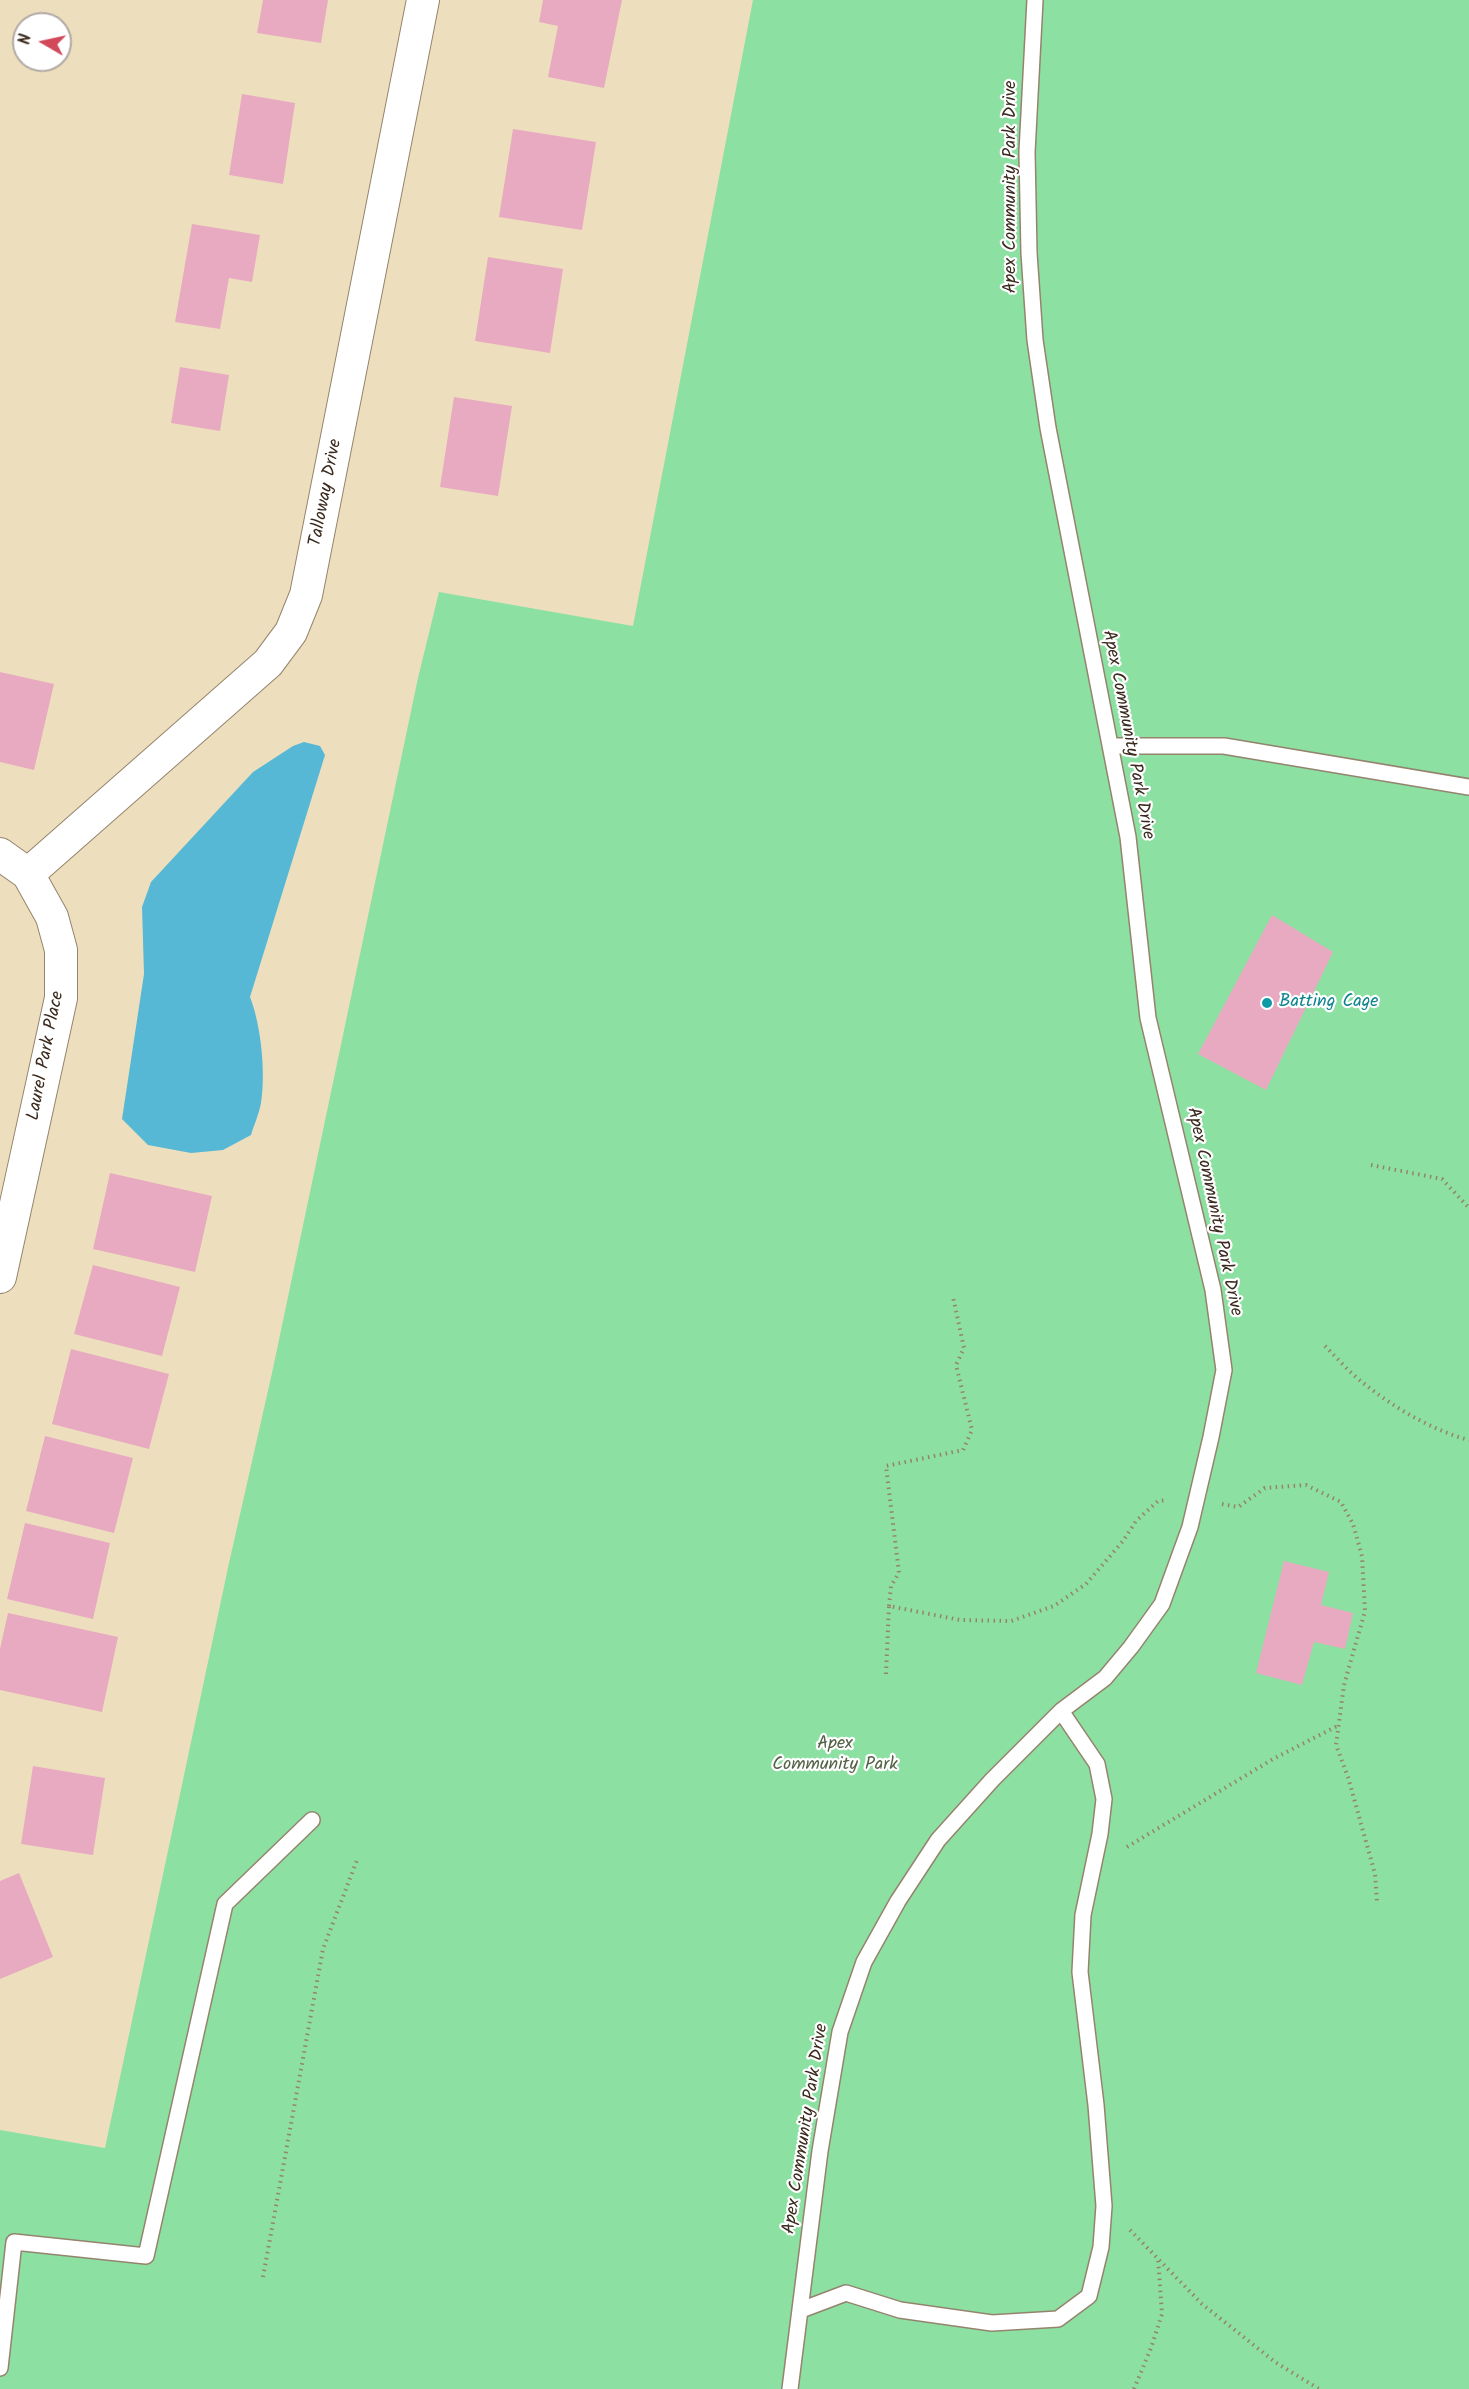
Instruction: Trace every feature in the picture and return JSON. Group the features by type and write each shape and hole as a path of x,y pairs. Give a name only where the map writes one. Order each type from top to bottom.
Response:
{"street":[{"name":"Talloway Drive","path":"28,874 268,663 291,632 306,596 423,0"},
{"name":"Laurel Park Place","path":"0,854 28,874 52,917 61,950 61,998 0,1277"}],"lane":[{"name":"Apex Community Park Drive","path":"790,2389 820,2151 840,2032 864,1962 898,1901 938,1840 992,1780 1061,1711 1105,1678 1162,1604 1180,1556 1196,1500 1224,1370 1214,1290 1148,1018 1128,837 1048,428 1035,340 1029,253 1028,152 1035,0"},
{"path":"1111,746 1224,746 1469,787"},
{"path":"801,2310 846,2293 900,2310 992,2323 1058,2319 1089,2296 1101,2247 1104,2206 1096,2105 1080,1972 1083,1915 1104,1799 1096,1764 1061,1711"},
{"path":"0,2368 14,2242 146,2256 225,1904 312,1820"}],"path":[{"path":"1371,1165 1442,1179 1469,1208"},
{"path":"886,1674 891,1586 899,1573 886,1466 963,1450 972,1430 956,1365 964,1348 953,1297"},
{"path":"1325,1346 1361,1382 1398,1407 1444,1433 1469,1440"},
{"path":"889,1606 960,1620 1011,1621 1054,1606 1086,1584 1123,1541 1136,1521 1158,1501 1196,1500 1238,1507 1265,1488 1306,1485 1341,1502 1353,1524 1362,1556 1365,1611 1344,1685 1336,1745 1348,1777 1375,1874 1377,1901"},
{"path":"1095,1858 1132,1845 1273,1759 1339,1725"},
{"path":"263,2277 323,1949 357,1860"},
{"path":"1104,2206 1202,2304 1275,2362 1319,2389"},
{"path":"1134,2389 1162,2314 1158,2258"}],"green space":[{"name":"Apex Community Park","path":"753,0 1469,0 1469,2389 0,2389 0,2130 105,2148 229,1563 272,1373 418,678 439,592 633,626"}],"water":[{"path":"304,742 320,746 325,755 250,997 260,1035 263,1064 261,1103 251,1135 223,1150 191,1153 148,1145 122,1119 144,974 142,907 151,882 253,772 293,746"}],"building":[{"path":"263,0 328,0 321,43 257,33"},
{"path":"543,0 622,0 604,88 548,77 558,26 539,22"},
{"path":"242,94 295,103 283,184 229,175"},
{"path":"513,129 596,142 582,230 499,217"},
{"path":"192,224 260,235 252,282 229,278 220,329 175,322"},
{"path":"488,257 563,269 550,353 475,341"},
{"path":"180,367 229,375 220,431 171,423"},
{"path":"454,397 512,406 498,496 440,487"},
{"path":"0,672 54,684 34,770 0,762"},
{"name":"Batting Cage","path":"1272,915 1333,952 1266,1090 1198,1054"},
{"path":"110,1173 212,1196 195,1272 93,1249"},
{"path":"93,1265 180,1287 162,1356 74,1334"},
{"path":"71,1349 169,1374 149,1449 52,1424"},
{"path":"45,1436 133,1458 114,1533 26,1511"},
{"path":"25,1523 110,1543 93,1619 7,1599"},
{"path":"1284,1561 1329,1572 1321,1605 1353,1613 1345,1649 1314,1642 1302,1685 1256,1673"},
{"path":"8,1613 118,1637 102,1712 0,1690 0,1649"},
{"path":"33,1766 105,1778 93,1855 21,1844"},
{"path":"19,1873 53,1957 0,1979 0,1881"}],"place":[{"name":"Batting Cage","path":"1267,1003"}]}
